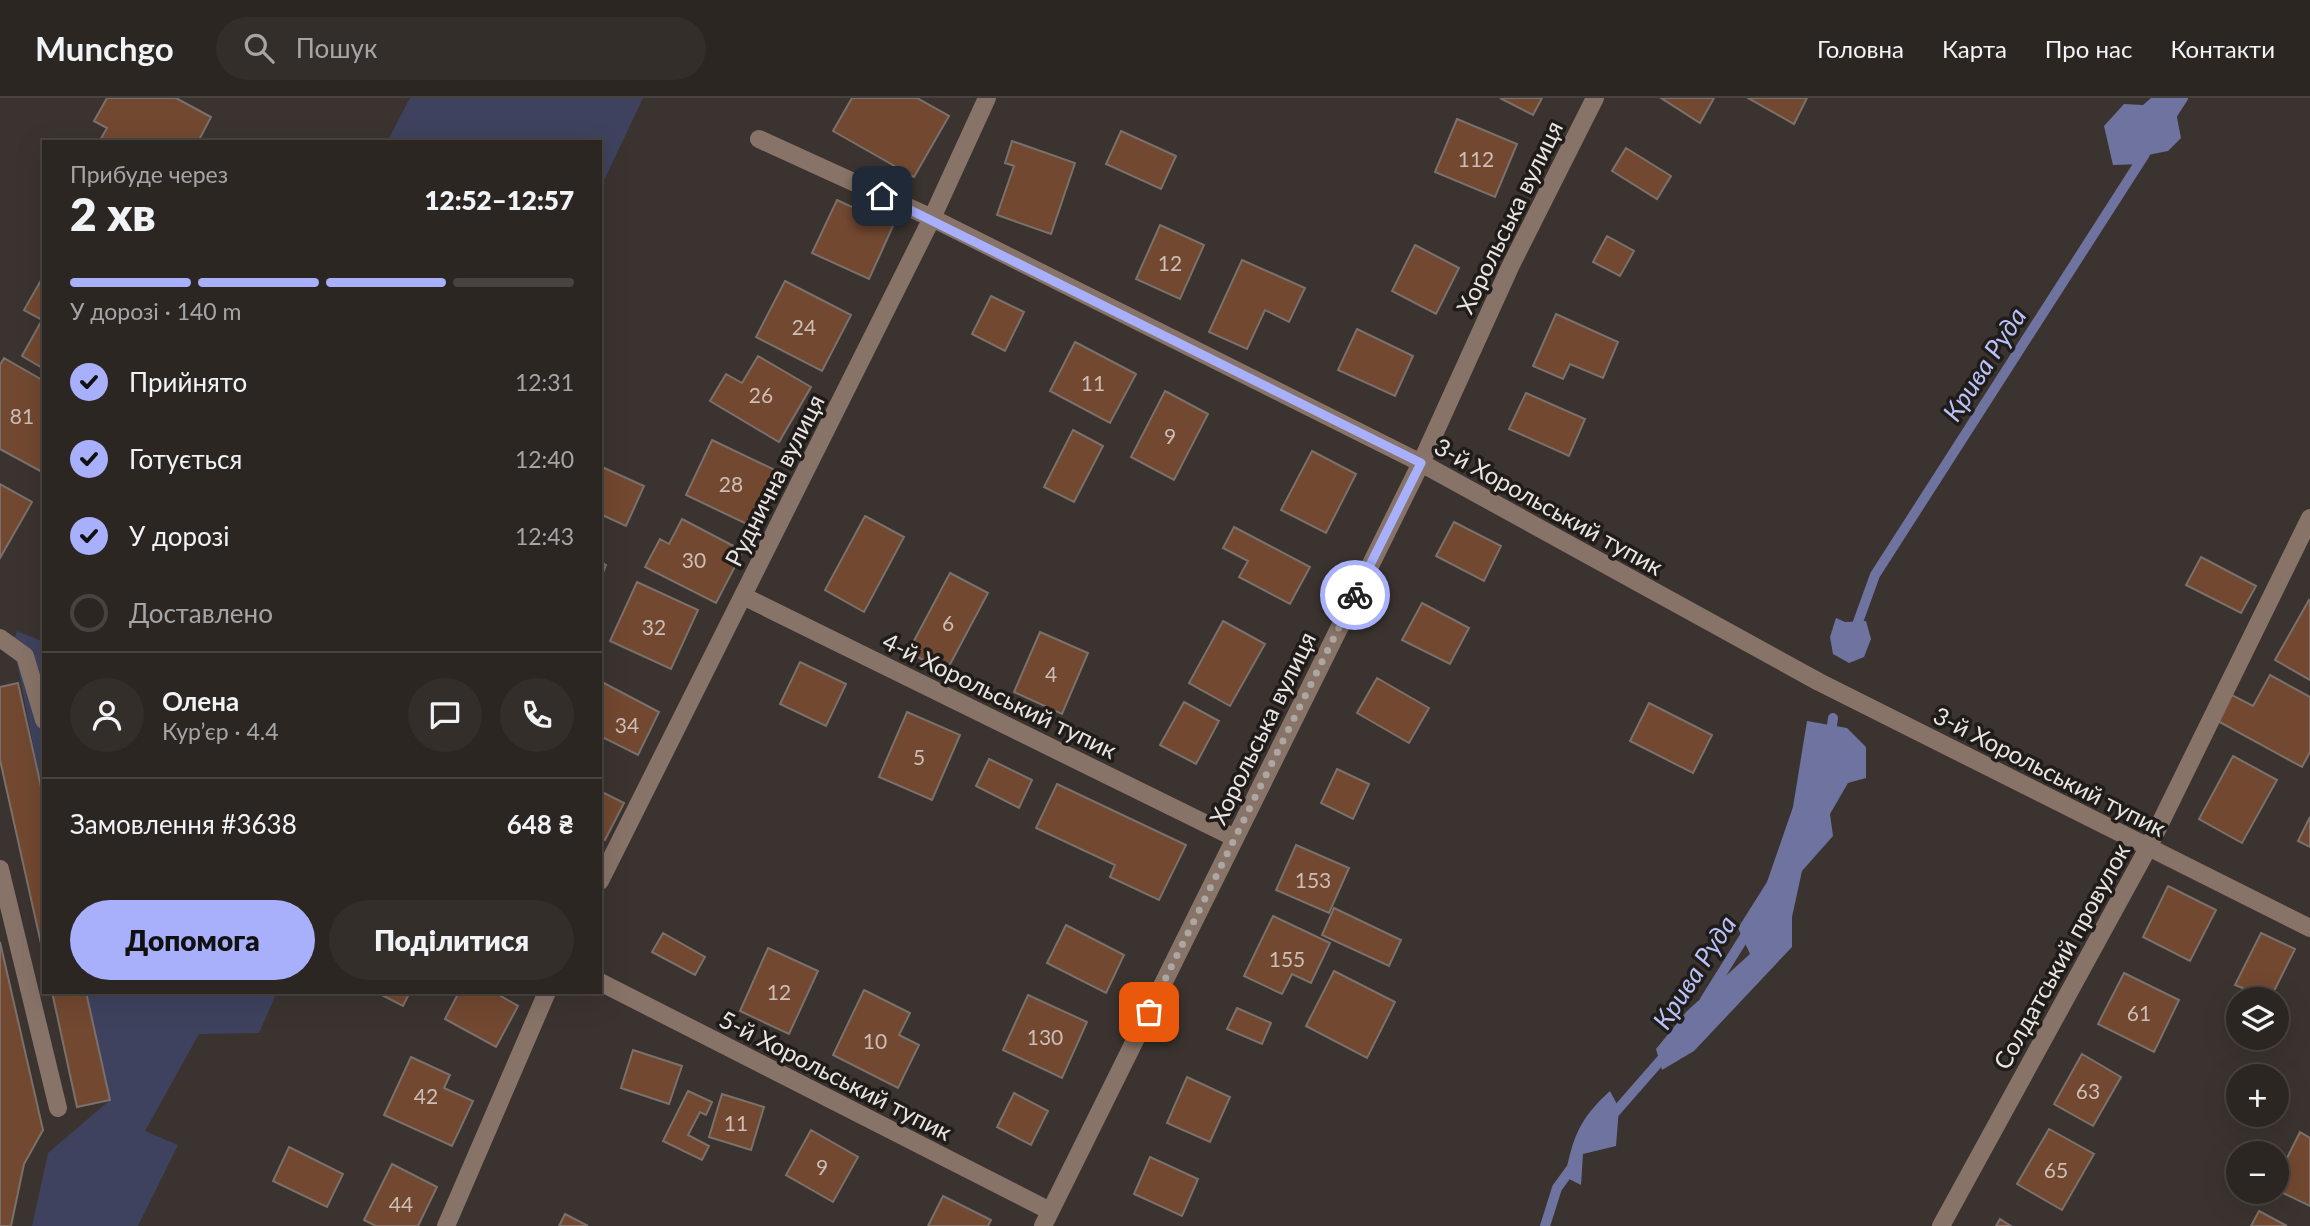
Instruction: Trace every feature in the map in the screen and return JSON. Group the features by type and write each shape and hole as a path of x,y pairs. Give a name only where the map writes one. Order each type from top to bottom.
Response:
{"street":[{"name":"Руднична вулиця","path":"602,877 932,218 986,98"},
{"name":"Хорольська вулиця","path":"1046,1218 1421,463 1511,265 1595,98"},
{"name":"3-й Хорольський тупик","path":"759,139 932,218 1421,463 1819,682 2310,928"},
{"name":"Солдатський провулок","path":"1941,1226 2148,848 2310,518"},
{"name":"4-й Хорольський тупик","path":"743,596 1235,838"},
{"path":"0,638 26,656 42,713"},
{"path":"0,869 58,1108"},
{"name":"5-й Хорольський тупик","path":"602,983 1046,1218"},
{"path":"446,1226 546,994"}],"shaded area":[{"path":"410,98 643,98 602,185 602,140 388,140"},
{"path":"2151,98 2179,98 2175,107 2181,138 2168,151 2148,155 2143,164 2113,165 2104,126 2124,104 2143,105"},
{"path":"1836,618 1845,622 1866,621 1871,639 1864,657 1849,663 1833,654 1830,637"},
{"path":"17,631 42,641 42,790 13,643"},
{"path":"1807,721 1847,728 1866,747 1866,778 1848,783 1830,814 1833,836 1802,871 1792,917 1792,947 1694,1051 1662,1070 1656,1049 1687,1011 1750,954 1738,928 1767,882 1793,807"},
{"path":"86,994 276,994 259,1033 199,1034 145,1131 178,1145 138,1226 32,1226 48,1153 110,1100"},
{"path":"1610,1091 1619,1108 1616,1146 1583,1154 1581,1185 1565,1177 1571,1151 1584,1120"}],"building":[{"path":"107,98 176,98 211,117 199,140 100,140 107,128 94,121"},
{"path":"852,98 917,98 949,116 914,177 833,131"},
{"path":"1500,98 1542,98 1533,115"},
{"path":"1661,98 1714,98 1700,123"},
{"path":"1748,98 1807,98 1794,124"},
{"path":"1457,119 1517,144 1495,197 1435,172"},
{"path":"1121,131 1176,156 1161,189 1106,164"},
{"path":"1012,141 1075,163 1051,234 997,215 1014,166 1005,163"},
{"path":"1626,148 1671,176 1657,199 1612,171"},
{"path":"837,200 893,226 869,279 812,253"},
{"path":"1160,225 1204,245 1180,299 1136,279"},
{"path":"1607,236 1634,251 1620,276 1593,262"},
{"path":"1415,245 1459,268 1436,314 1392,291"},
{"path":"1242,260 1305,288 1289,322 1265,310 1247,349 1209,332"},
{"path":"42,278 42,320 24,310"},
{"path":"785,281 851,315 822,371 756,337"},
{"path":"991,296 1024,312 1005,351 972,334"},
{"path":"1556,314 1618,342 1603,378 1570,364 1563,379 1533,366"},
{"path":"42,320 42,368 22,356"},
{"path":"1357,329 1413,356 1395,396 1338,370"},
{"path":"1075,342 1136,374 1110,423 1050,391"},
{"path":"758,356 811,387 779,442 710,401 726,374 742,383"},
{"path":"4,358 42,380 42,472 0,449 0,365"},
{"path":"1165,391 1208,414 1174,480 1131,457"},
{"path":"1526,393 1585,419 1569,456 1509,429"},
{"path":"1073,430 1103,446 1074,502 1044,487"},
{"path":"712,440 777,471 751,526 686,495"},
{"path":"1312,451 1356,474 1326,533 1281,510"},
{"path":"602,467 644,486 626,526 602,515"},
{"path":"0,484 32,502 0,558"},
{"path":"865,516 904,537 864,612 825,590"},
{"path":"682,519 743,551 716,603 645,567 660,539 669,544"},
{"path":"1454,522 1501,546 1484,581 1436,556"},
{"path":"1234,527 1310,567 1290,604 1239,577 1248,561 1223,548"},
{"path":"2201,557 2256,586 2241,613 2186,585"},
{"path":"950,573 988,593 946,672 908,652"},
{"path":"637,582 698,610 671,669 610,641"},
{"path":"2310,601 2310,680 2275,660"},
{"path":"1422,603 1469,628 1450,664 1402,640"},
{"path":"1223,621 1265,644 1230,706 1189,683"},
{"path":"1040,632 1088,653 1062,714 1014,692"},
{"path":"800,662 846,684 826,726 780,704"},
{"path":"2270,675 2310,697 2310,752 2302,767 2216,720 2230,694 2253,706"},
{"path":"1377,678 1429,708 1409,743 1357,713"},
{"path":"602,682 659,712 638,755 602,737"},
{"path":"18,683 42,791 42,948 0,760 0,687"},
{"path":"1184,702 1219,721 1196,764 1160,745"},
{"path":"1649,703 1712,735 1693,773 1630,741"},
{"path":"907,712 960,735 932,800 879,777"},
{"path":"2233,756 2277,780 2242,843 2199,819"},
{"path":"989,759 1032,780 1019,808 976,786"},
{"path":"1337,769 1369,784 1353,819 1321,803"},
{"path":"1057,784 1186,845 1159,900 1110,877 1115,865 1036,828"},
{"path":"602,792 624,803 605,840 602,839"},
{"path":"2310,817 2310,847 2298,841"},
{"path":"1296,845 1349,868 1329,913 1276,890"},
{"path":"2168,886 2216,910 2190,961 2143,937"},
{"path":"1334,908 1401,940 1389,966 1322,935"},
{"path":"1273,916 1330,943 1311,983 1292,974 1282,994 1244,976"},
{"path":"1066,925 1124,955 1106,993 1047,963"},
{"path":"663,933 705,957 695,975 652,952"},
{"path":"2261,933 2295,949 2276,987 2235,985"},
{"path":"0,942 43,1130 24,1164 11,1226 0,1226"},
{"path":"768,948 818,971 789,1034 740,1011"},
{"path":"1334,971 1395,1002 1367,1058 1306,1026"},
{"path":"2124,973 2179,1000 2154,1052 2098,1024"},
{"path":"864,990 910,1013 899,1035 919,1045 898,1088 833,1055"},
{"path":"52,994 86,994 110,1100 77,1107"},
{"path":"380,994 409,994 403,1006"},
{"path":"458,994 497,994 518,1006 496,1047 445,1019"},
{"path":"1028,995 1087,1022 1062,1078 1003,1050"},
{"path":"1237,1008 1271,1023 1262,1044 1227,1029"},
{"path":"633,1050 682,1066 669,1104 621,1088"},
{"path":"2082,1054 2121,1077 2093,1126 2054,1104"},
{"path":"411,1057 450,1075 444,1088 473,1101 452,1146 384,1115"},
{"path":"1187,1077 1230,1097 1210,1142 1167,1123"},
{"path":"688,1091 712,1102 706,1115 700,1112 688,1135 709,1146 702,1160 663,1141"},
{"path":"1014,1093 1048,1111 1031,1145 997,1127"},
{"path":"722,1094 764,1107 751,1150 709,1137"},
{"path":"2049,1129 2094,1154 2062,1210 2017,1184"},
{"path":"811,1130 858,1157 833,1202 786,1175"},
{"path":"2300,1132 2310,1138 2310,1206 2289,1196 2289,1154"},
{"path":"289,1147 343,1174 327,1207 273,1181"},
{"path":"1150,1157 1198,1179 1182,1216 1134,1194"},
{"path":"392,1164 437,1187 418,1226 376,1226 364,1220"},
{"path":"943,1196 991,1220 988,1226 928,1226"},
{"path":"2259,1211 2287,1226 2251,1226"},
{"path":"565,1214 588,1226 559,1226"},
{"path":"2000,1219 2011,1226 1996,1226"}],"waterway":[{"name":"Крива Руда","path":"2168,121 2183,98"},
{"name":"Крива Руда","path":"1854,633 1875,575 2145,154"},
{"name":"Крива Руда","path":"1830,739 1833,718"},
{"name":"Крива Руда","path":"1705,1000 1750,928"},
{"name":"Крива Руда","path":"1611,1117 1667,1053"},
{"name":"Крива Руда","path":"1545,1226 1557,1188 1573,1166"}],"way so far":[{"path":"1149,1012 1355,595"}],"route":[{"path":"882,196 932,218 1421,463 1355,595"}]}
